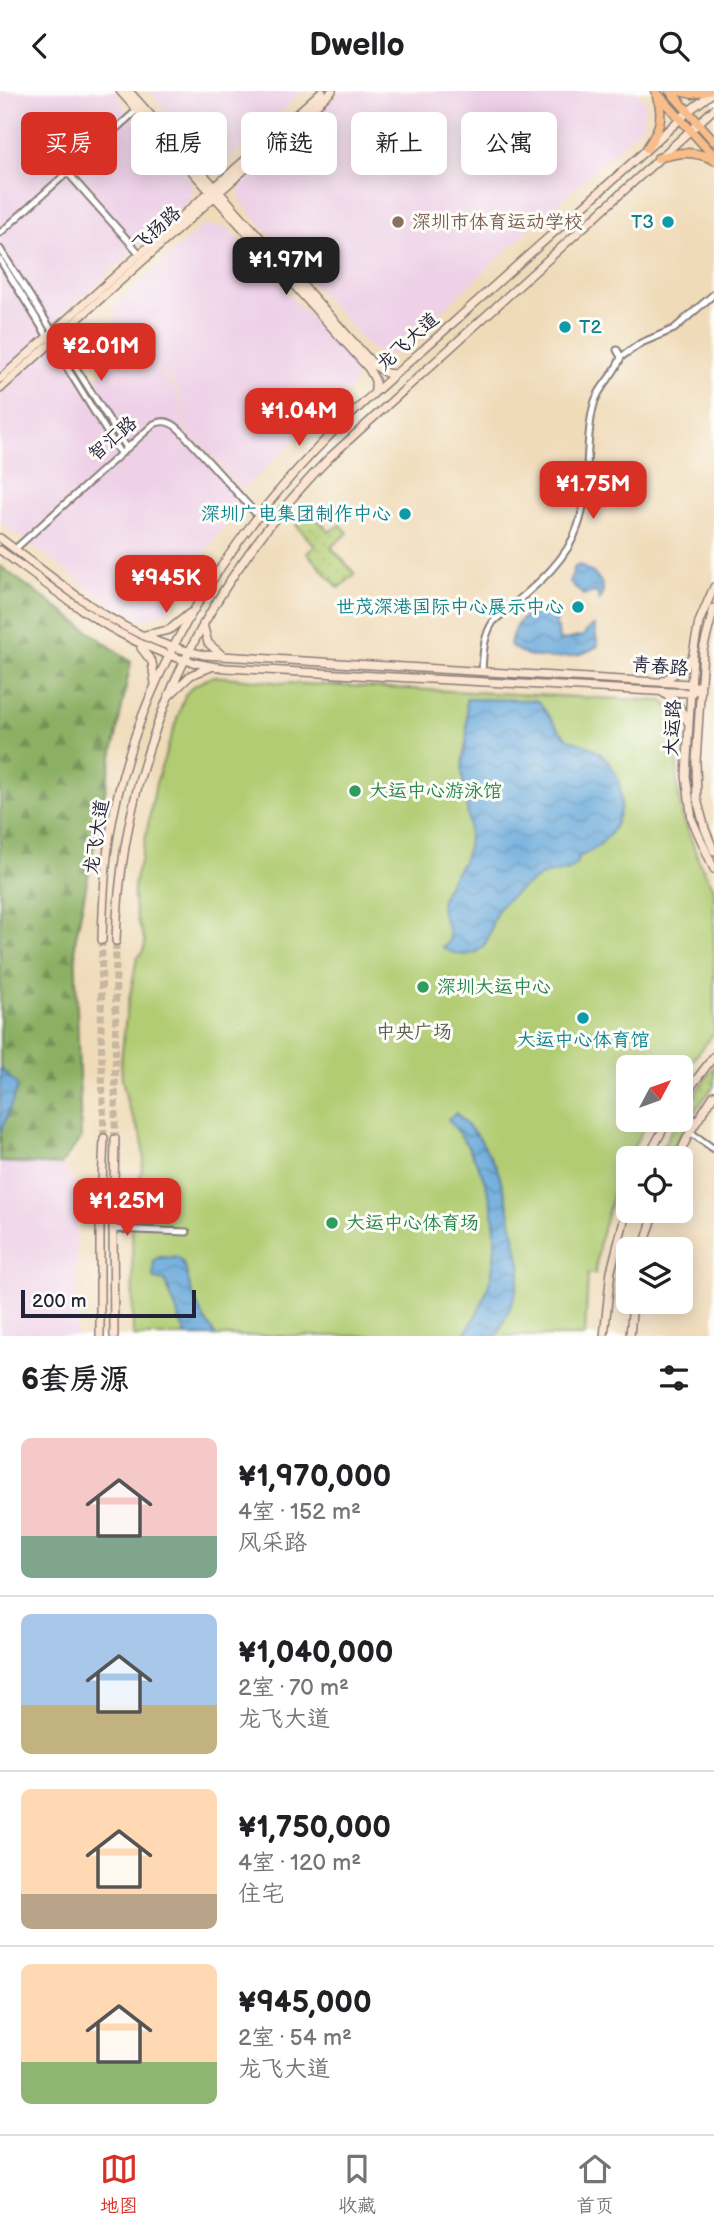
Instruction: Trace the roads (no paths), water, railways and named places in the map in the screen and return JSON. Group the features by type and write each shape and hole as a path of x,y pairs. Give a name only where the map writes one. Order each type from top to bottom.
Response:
{"main road":[{"path":"655,91 714,158"},
{"path":"647,148 658,131 661,120 660,103 655,91"},
{"path":"670,91 714,141"},
{"path":"679,91 692,94 708,91"},
{"path":"658,158 673,153 694,152 714,158"}],"street":[{"path":"120,91 374,365 386,373 396,374"},
{"path":"129,91 369,369 375,380 374,393"},
{"name":"飞扬路","path":"0,389 141,254 216,192 322,91"},
{"name":"飞扬路","path":"0,379 53,338 332,91"},
{"name":"龙飞大道","path":"102,940 106,865 115,811 135,740 173,647 220,567 316,450 374,393 688,111 714,92"},
{"name":"龙飞大道","path":"117,941 117,903 125,844 149,750 183,661 203,622 229,582 274,522 329,457 714,109"},
{"path":"117,128 137,110"},
{"path":"0,233 66,175"},
{"path":"70,175 141,254"},
{"path":"0,249 120,453"},
{"path":"0,260 127,448"},
{"path":"482,672 484,644 487,631 493,622 550,570 572,541 582,510 592,410 602,384 618,365 621,357 641,342 674,329 714,294"},
{"path":"617,350 621,357"},
{"name":"智汇路","path":"15,549 120,453 154,424 163,421 172,423 259,517"},
{"name":"青春路","path":"0,538 93,607 142,635 189,651 227,658 661,682 690,684 700,688"},
{"name":"青春路","path":"0,550 97,620 136,643 183,661 215,666 690,693 700,688"},
{"name":"大运路","path":"714,587 699,622 693,654 686,776 689,807 698,837 714,869"},
{"path":"142,635 169,630 195,607"},
{"name":"大运路","path":"714,608 705,636 700,688 697,791 705,829 714,851"},
{"path":"203,622 208,643 215,652 227,658"},
{"path":"136,643 152,662 155,687"},
{"path":"661,682 679,671 693,654"},
{"path":"167,698 191,675 215,666"},
{"path":"660,691 681,708 688,726"},
{"path":"693,1084 714,1056"},
{"path":"693,1127 714,1094"},
{"path":"683,1146 690,1132 714,1149"},
{"path":"100,1336 100,1228 104,1138"},
{"path":"114,1336 116,1139"},
{"path":"604,1336 611,1271 623,1223"},
{"path":"113,1229 187,1232"},
{"path":"630,1336 632,1314"}],"water":[{"path":"579,565 595,575 602,584 599,600 597,592 583,595 570,582 574,568"},
{"path":"544,609 552,610 558,616 555,627 558,628 559,641 583,636 594,626 598,646 578,654 554,658 529,655 510,645 514,631 525,616"},
{"path":"466,699 539,702 565,736 590,747 608,761 618,781 621,803 615,825 600,844 580,856 576,864 567,871 545,874 513,895 497,910 484,945 474,953 462,955 442,947 449,939 449,933 441,904 468,846 469,827 462,770 467,732"},
{"path":"0,1068 18,1086 0,1134"},
{"path":"456,1113 480,1139 497,1168 507,1200 521,1269 515,1296 497,1336 463,1336 479,1309 489,1282 494,1254 494,1226 490,1198 480,1170 448,1119"},
{"path":"159,1257 179,1258 182,1262 196,1302 216,1336 186,1336 165,1281 153,1279 154,1260"}],"tunnel":[{"path":"102,940 104,1138"},
{"path":"115,1139 116,941"}],"place":[{"name":"深圳市体育运动学校","path":"398,222"},
{"name":"T3","path":"668,222"},
{"name":"T2","path":"565,327"},
{"name":"深圳广电集团制作中心","path":"405,514"},
{"name":"世茂深港国际中心展示中心","path":"578,607"},
{"name":"大运中心游泳馆","path":"355,791"},
{"name":"深圳大运中心","path":"423,987"},
{"name":"大运中心体育馆","path":"583,1018"},
{"name":"大运中心体育场","path":"332,1223"}],"park label":[{"name":"中央广场","path":"414,1032"}]}
